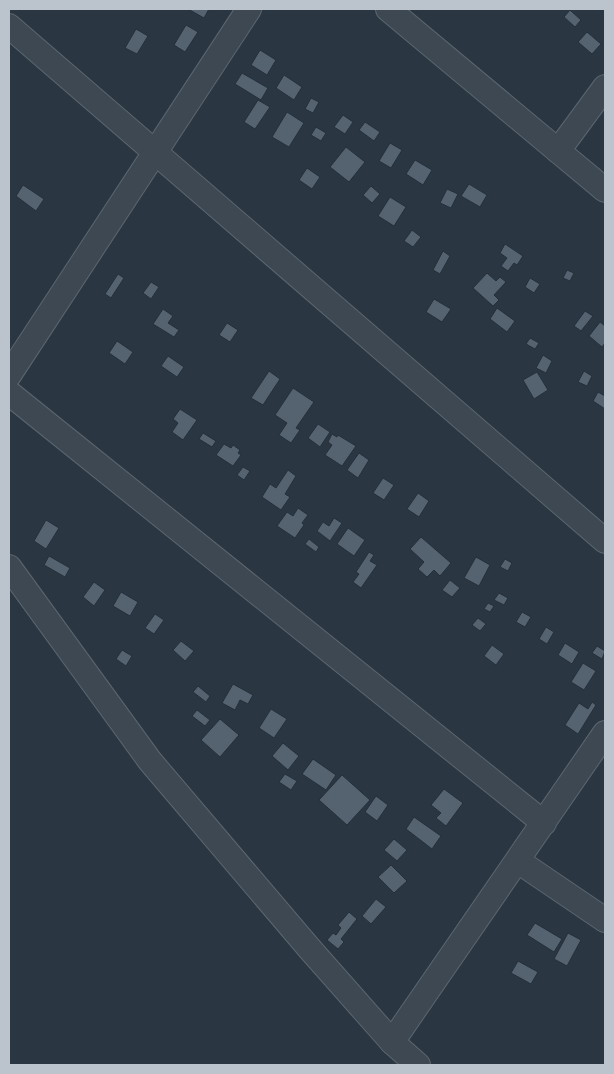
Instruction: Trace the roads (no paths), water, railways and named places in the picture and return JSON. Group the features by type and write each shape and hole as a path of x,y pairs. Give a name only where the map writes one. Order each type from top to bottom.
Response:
{"street":[{"path":"9,375 249,9"},
{"path":"388,9 605,190"},
{"path":"9,26 605,541"},
{"path":"558,151 605,87"},
{"path":"9,393 544,823"},
{"path":"9,567 150,761 309,948 392,1042 418,1065"},
{"path":"392,1042 605,733"},
{"path":"518,861 605,920"}]}
